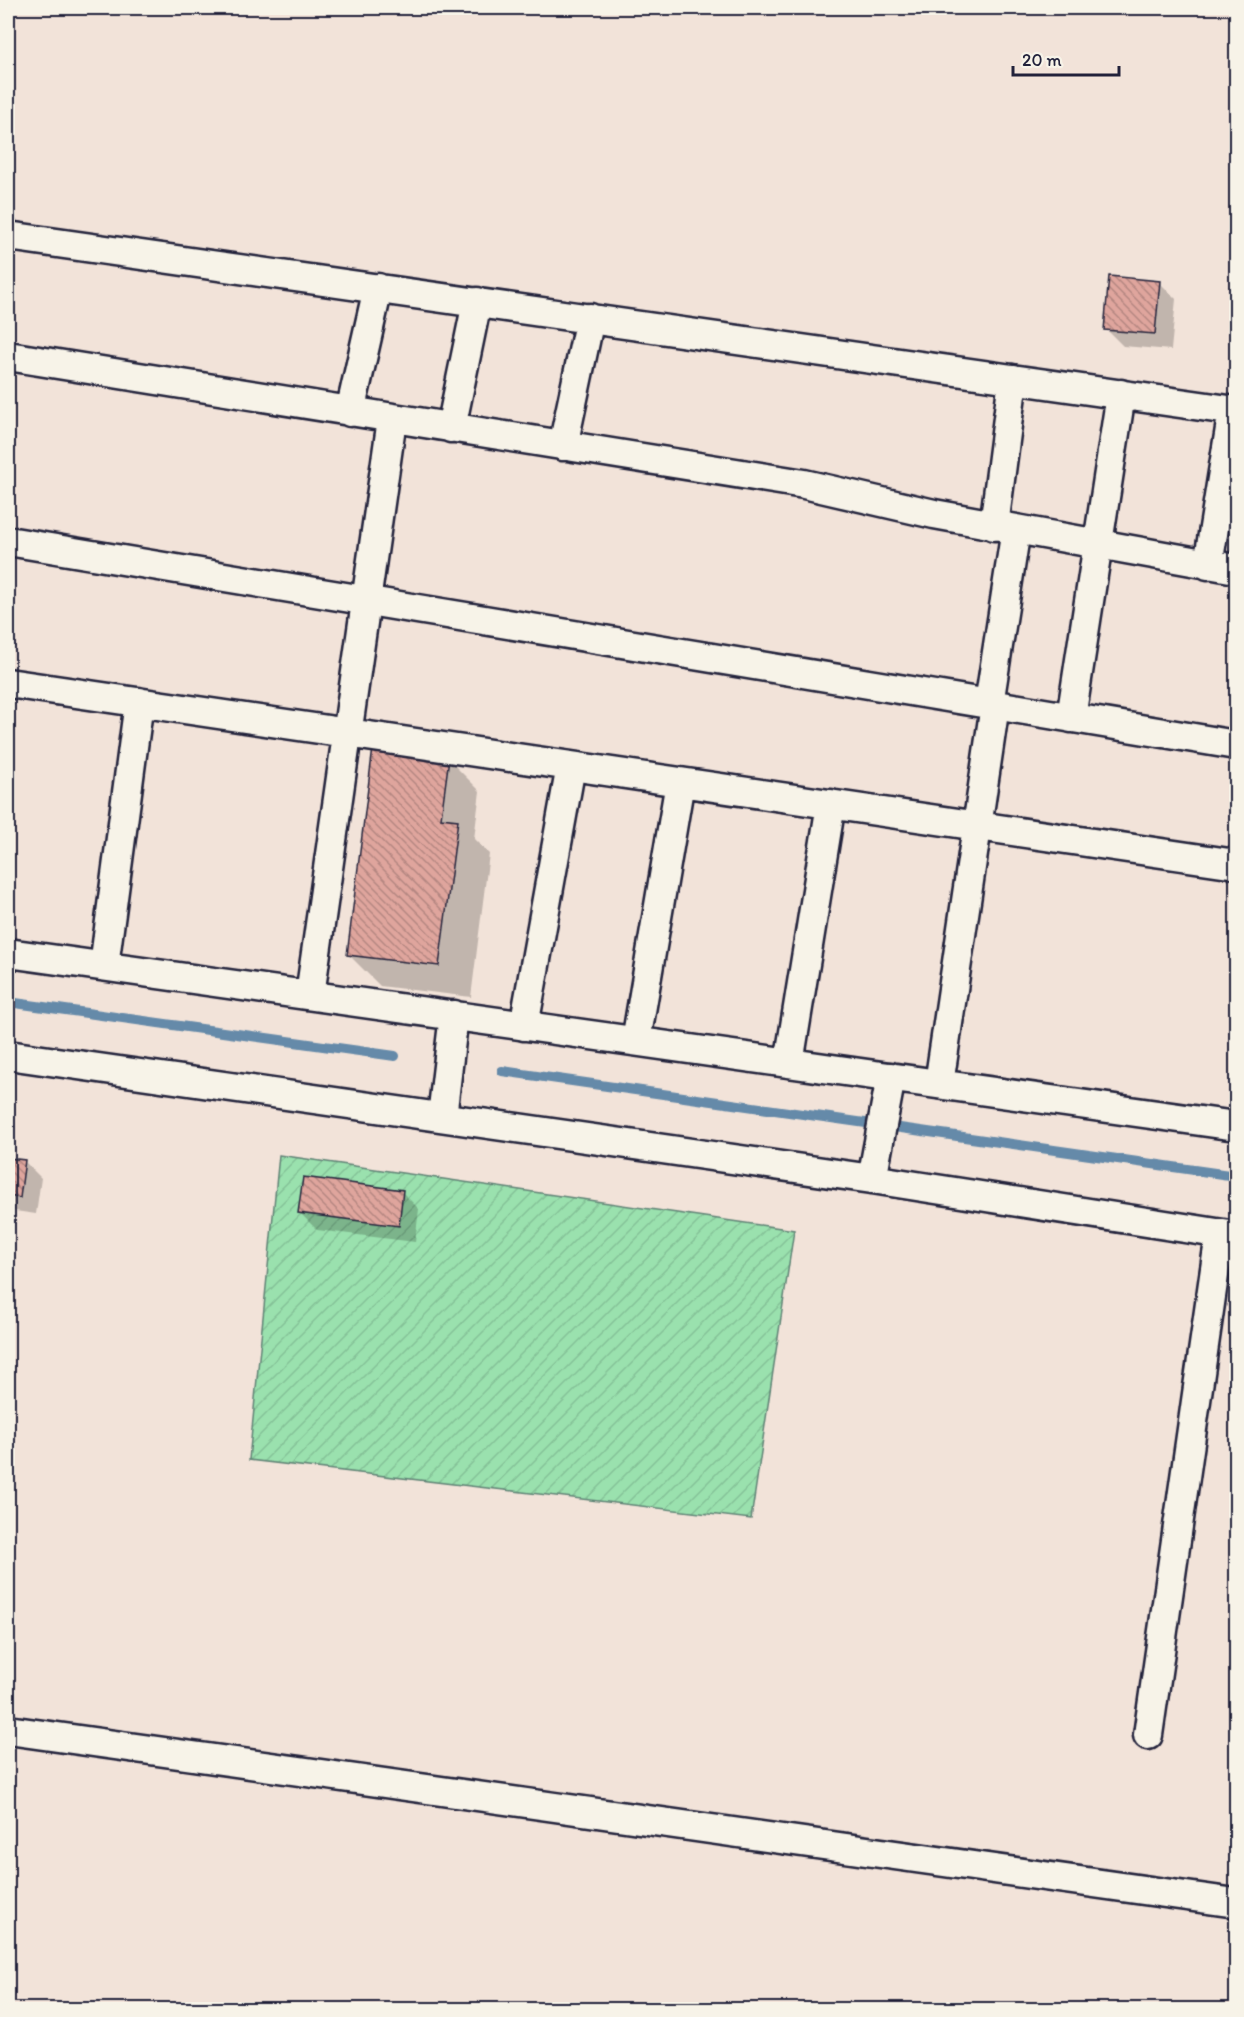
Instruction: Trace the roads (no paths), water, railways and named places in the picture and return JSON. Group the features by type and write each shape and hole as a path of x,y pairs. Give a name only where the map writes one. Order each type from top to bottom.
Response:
{"street":[{"path":"8,236 1235,410 1208,565"},
{"path":"350,412 378,288"},
{"path":"451,428 477,302"},
{"path":"563,446 590,318"},
{"path":"8,356 804,484 1005,528 1236,569"},
{"path":"939,1084 977,826 992,705 1013,379"},
{"path":"1071,718 1121,394"},
{"path":"310,995 392,419"},
{"path":"8,541 1236,745"},
{"path":"8,683 1236,864"},
{"path":"104,966 139,702"},
{"path":"524,1026 571,766"},
{"path":"636,1041 680,782"},
{"path":"789,1063 831,804"},
{"path":"8,953 1236,1126"},
{"path":"442,1117 454,1016"},
{"path":"8,1055 872,1179 1228,1235 1148,1735"},
{"path":"872,1179 891,1077"},
{"path":"8,1730 1236,1903"}],"waterway":[{"path":"8,1002 395,1056"},
{"path":"502,1071 1236,1176"}]}
